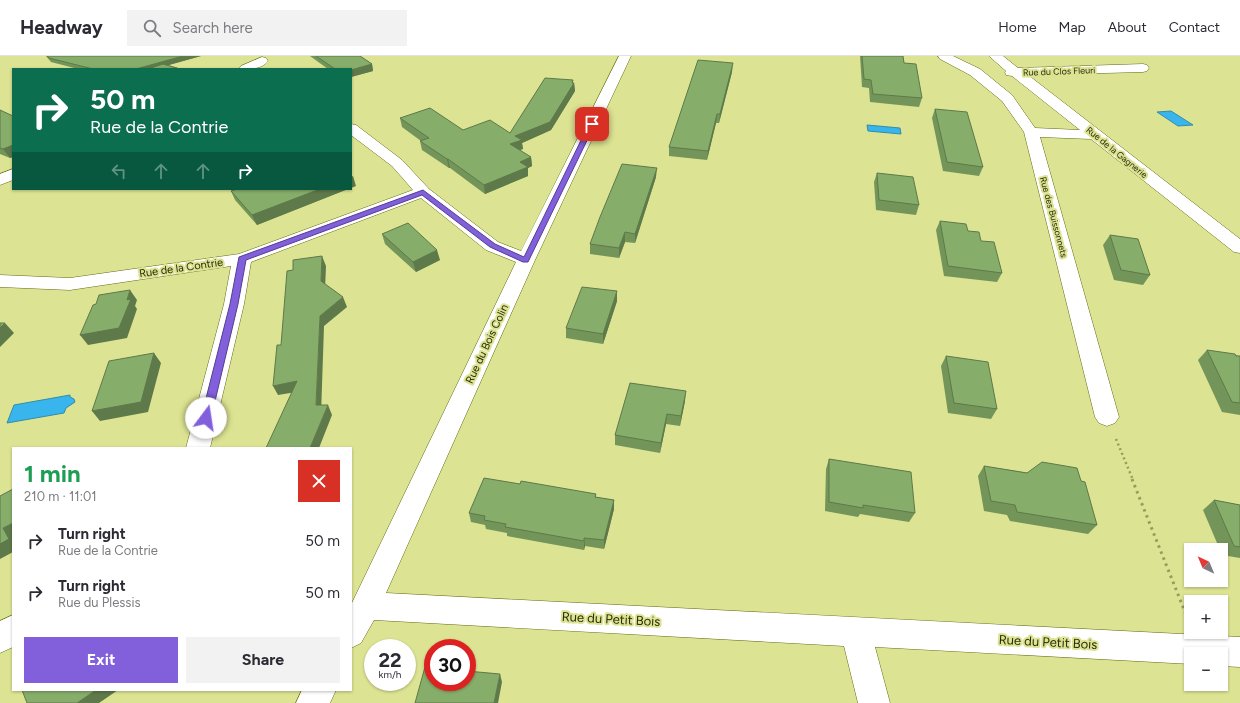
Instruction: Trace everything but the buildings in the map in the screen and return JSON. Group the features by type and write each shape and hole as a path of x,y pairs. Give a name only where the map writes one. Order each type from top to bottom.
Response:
{"street":[{"name":"Rue du Bois Colin","path":"352,631 366,606 526,260 625,56"},
{"name":"Rue des Buissonnets","path":"944,56 975,72 1007,98 1031,132 1107,416"},
{"name":"Rue de la Gagnerie","path":"995,56 1240,248"},
{"path":"248,68 263,62"},
{"name":"Rue du Clos Fleuri","path":"975,72 990,71 1018,73 1143,68"},
{"path":"352,129 397,163 423,192 492,246 526,260"},
{"path":"1031,132 1096,135"},
{"path":"0,180 12,174"},
{"name":"Rue de la Contrie","path":"0,281 70,284 242,259 423,192"},
{"path":"198,447 234,304 242,259"},
{"name":"Rue du Petit Bois","path":"366,606 856,633 1240,652"},
{"path":"0,638 12,629"},
{"path":"856,633 874,703"},
{"path":"312,703 319,691"}],"path":[{"path":"1107,416 1184,608"}],"water":[{"path":"1171,111 1193,125 1178,126 1157,112"},
{"path":"867,125 900,128 901,134 868,131"},
{"path":"70,395 75,402 66,408 64,413 7,423 14,405"}],"route":[{"path":"206,418 234,304 242,259 423,192 492,246 526,260 592,124"}]}
